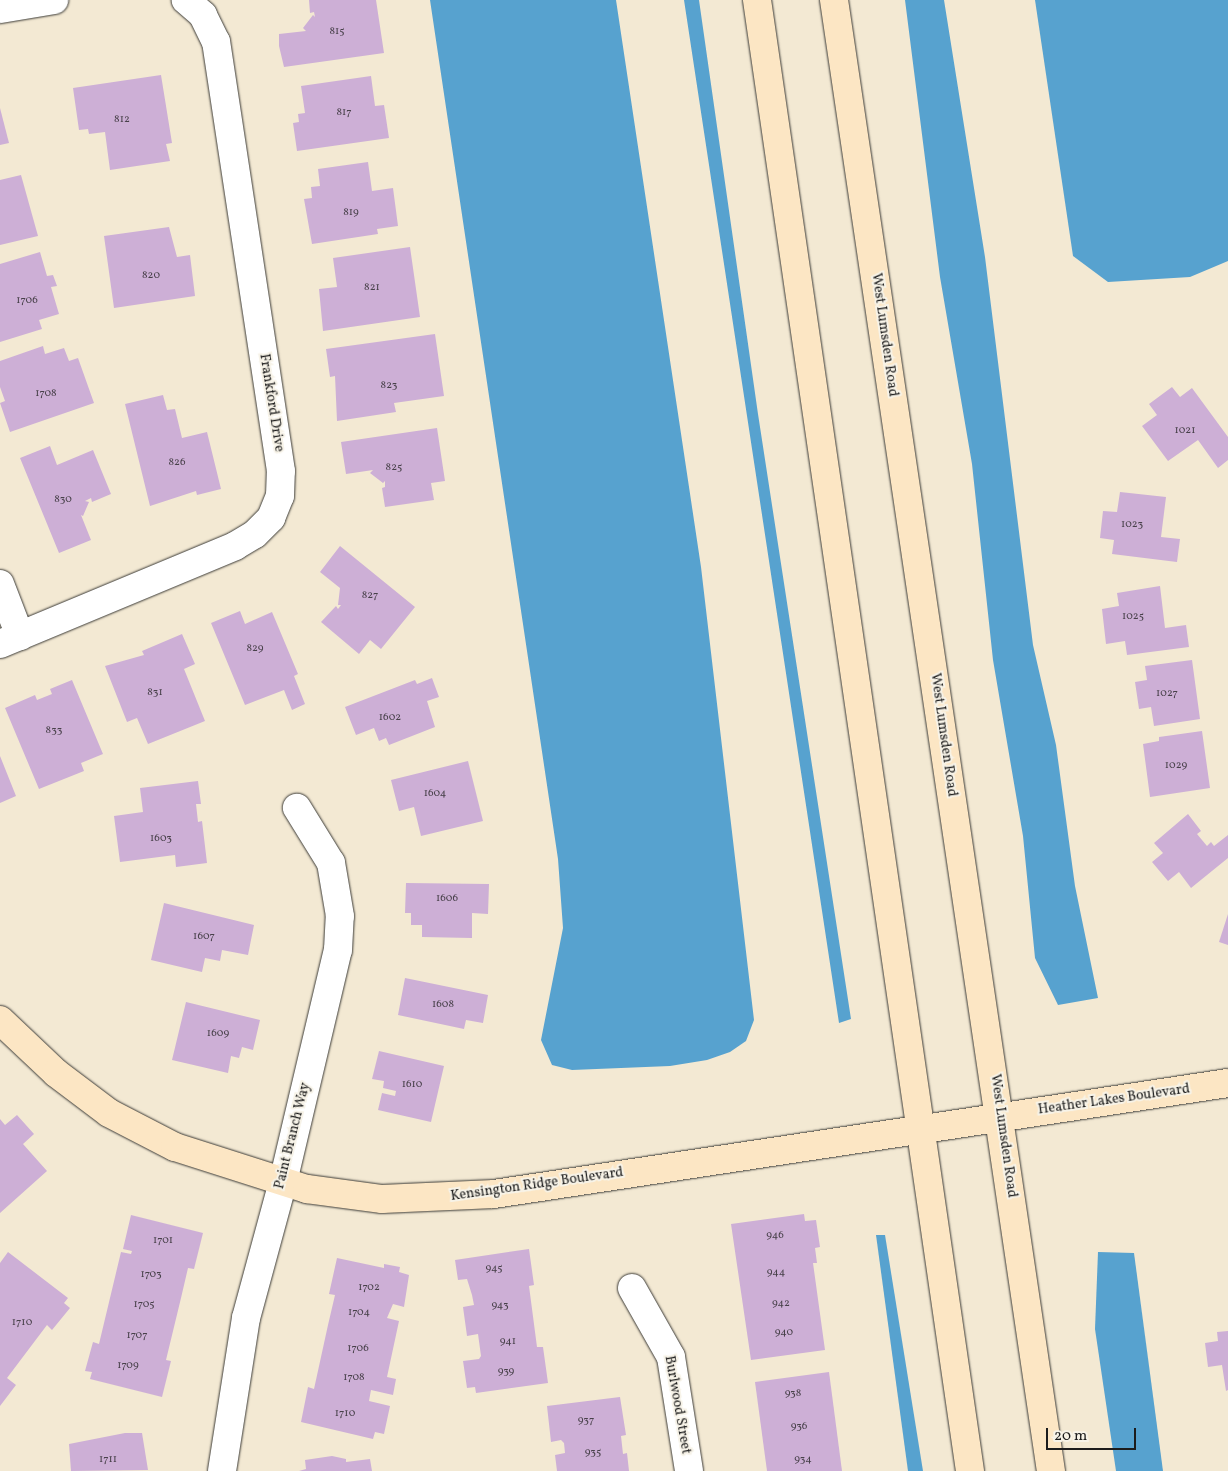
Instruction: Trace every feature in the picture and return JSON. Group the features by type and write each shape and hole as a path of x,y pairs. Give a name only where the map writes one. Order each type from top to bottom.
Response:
{"main road":[{"path":"757,0 970,1471"},
{"name":"West Lumsden Road","path":"834,0 1051,1471"},
{"name":"Kensington Ridge Boulevard","path":"0,1020 56,1073 109,1113 175,1147 282,1182 332,1194 382,1199 484,1195 1000,1117"},
{"name":"Heather Lakes Boulevard","path":"1000,1117 1228,1083"}],"street":[{"path":"0,8 54,0"},
{"name":"Frankford Drive","path":"10,640 235,546 255,534 271,518 280,496 281,471 216,42 203,16 186,0"},
{"path":"0,584 10,640"},
{"name":"Paint Branch Way","path":"222,1471 246,1318 282,1182 338,950 340,916 331,863 297,808"},
{"name":"Burlwood Street","path":"632,1288 671,1357 689,1471"}],"water":[{"path":"430,0 616,0 701,567 754,1020 746,1041 730,1052 707,1060 670,1066 572,1070 552,1065 541,1040 563,928 558,859"},
{"path":"684,0 699,0 758,414 851,1019 839,1023"},
{"path":"905,0 944,0 985,257 1033,645 1056,745 1075,886 1098,998 1058,1005 1035,958 1023,836 993,660 972,464 940,277"},
{"path":"1035,0 1228,0 1228,261 1190,277 1108,282 1073,256"},
{"path":"876,1235 885,1235 923,1471 908,1471"},
{"path":"1098,1252 1134,1253 1163,1471 1116,1471 1095,1329"}],"building":[{"path":"309,0 376,0 384,53 284,67 279,46 279,34 306,31 303,28 313,15 315,17 314,12 310,13"},
{"path":"161,75 172,143 166,144 170,161 110,170 105,132 89,134 88,129 79,130 73,88"},
{"path":"371,76 375,106 384,105 389,138 297,151 293,123 299,122 298,114 305,113 301,86"},
{"path":"0,108 9,143 0,145"},
{"path":"368,162 372,191 393,188 398,226 377,229 378,234 312,244 304,199 312,198 311,187 320,186 318,169"},
{"path":"21,175 38,236 0,245 0,180"},
{"path":"169,227 177,257 190,255 195,296 114,308 104,236"},
{"path":"410,247 420,317 323,331 319,289 337,287 333,258"},
{"path":"40,252 47,276 53,275 57,286 51,287 59,314 39,320 42,329 0,342 0,264"},
{"path":"435,334 444,396 394,403 396,412 337,421 335,376 330,377 326,349"},
{"path":"43,346 45,354 64,348 69,361 78,358 94,403 10,432 0,403 5,401 0,387 0,361"},
{"path":"1172,387 1180,397 1192,388 1228,437 1228,460 1218,468 1198,440 1168,461 1142,426 1157,415 1149,404"},
{"path":"163,395 167,410 175,409 182,438 207,432 221,489 197,495 196,491 150,506 125,404"},
{"path":"437,428 445,481 431,483 434,500 385,507 382,488 385,487 385,481 383,483 370,473 373,470 346,474 341,442"},
{"path":"50,446 57,465 93,450 111,494 92,502 91,498 85,501 89,502 83,516 81,515 91,540 59,553 20,458"},
{"path":"1120,492 1166,497 1161,537 1180,539 1177,562 1112,554 1114,540 1100,538 1103,511 1117,512"},
{"path":"340,546 415,607 381,649 370,640 359,654 321,622 336,606 338,609 341,605 338,605 340,588 320,572"},
{"path":"1160,586 1165,628 1186,625 1189,647 1127,655 1125,641 1106,644 1102,609 1119,606 1117,593"},
{"path":"240,611 245,624 272,612 298,674 294,676 305,704 292,710 284,690 245,705 211,623"},
{"path":"182,634 195,664 184,669 205,721 148,744 137,718 127,722 105,666 144,655 142,651"},
{"path":"1192,660 1200,719 1154,726 1151,707 1139,709 1135,682 1147,680 1145,666"},
{"path":"432,678 439,697 427,701 435,727 389,745 386,738 379,741 374,728 356,735 345,707 415,680 417,684"},
{"path":"72,680 103,754 81,763 84,771 39,789 5,708 35,695 37,700 52,694 50,689"},
{"path":"1202,731 1210,788 1150,797 1143,744 1159,741 1159,737"},
{"path":"0,756 16,796 0,803"},
{"path":"468,761 483,821 421,836 414,807 399,811 391,780"},
{"path":"198,781 201,804 196,804 198,822 202,821 207,863 176,867 175,855 120,862 114,816 143,812 140,788"},
{"path":"1188,814 1201,831 1197,834 1207,846 1211,842 1214,846 1228,835 1228,858 1191,888 1179,872 1168,881 1152,862 1163,853 1154,843"},
{"path":"406,883 489,884 488,914 472,913 472,938 422,937 422,925 411,925 411,913 405,913"},
{"path":"164,903 254,925 248,955 222,950 220,961 205,958 202,972 151,960"},
{"path":"1228,914 1228,945 1219,942"},
{"path":"405,978 488,995 483,1023 466,1020 464,1029 398,1015"},
{"path":"186,1002 260,1020 253,1050 242,1047 239,1058 231,1056 228,1073 172,1060"},
{"path":"379,1051 444,1066 431,1122 378,1110 382,1093 395,1096 396,1091 383,1088 384,1081 372,1079"},
{"path":"17,1115 34,1134 23,1144 47,1171 0,1213 0,1119 5,1125"},
{"path":"804,1214 805,1221 816,1220 820,1247 815,1248 817,1263 813,1263 825,1350 751,1360 731,1224"},
{"path":"131,1215 203,1233 194,1269 188,1268 166,1360 171,1361 162,1397 90,1379 92,1372 85,1371 93,1342 99,1344 121,1252 131,1254 132,1251 123,1249"},
{"path":"529,1249 534,1285 529,1286 537,1347 543,1347 548,1383 476,1393 475,1387 467,1388 463,1361 479,1359 481,1356 478,1334 467,1336 463,1307 474,1305 467,1279 458,1280 455,1260"},
{"path":"8,1252 68,1298 64,1303 70,1308 52,1330 47,1325 7,1378 16,1385 0,1406 0,1263"},
{"path":"337,1258 384,1268 384,1264 400,1267 399,1272 409,1275 404,1307 393,1304 387,1318 399,1321 387,1377 396,1379 393,1395 371,1390 369,1401 390,1406 384,1434 375,1432 373,1439 301,1422 308,1387 314,1389 335,1295 329,1294"},
{"path":"1228,1331 1228,1390 1226,1391 1222,1365 1208,1367 1205,1343 1218,1341 1217,1332"},
{"path":"829,1372 842,1471 767,1471 755,1382"},
{"path":"620,1397 626,1435 621,1436 623,1454 627,1453 629,1471 557,1471 555,1455 565,1453 564,1443 561,1440 551,1442 547,1406"},
{"path":"125,1433 142,1433 148,1470 71,1471 69,1444"},
{"path":"332,1456 346,1459 346,1462 370,1459 372,1471 299,1471 306,1469 305,1460"}]}
